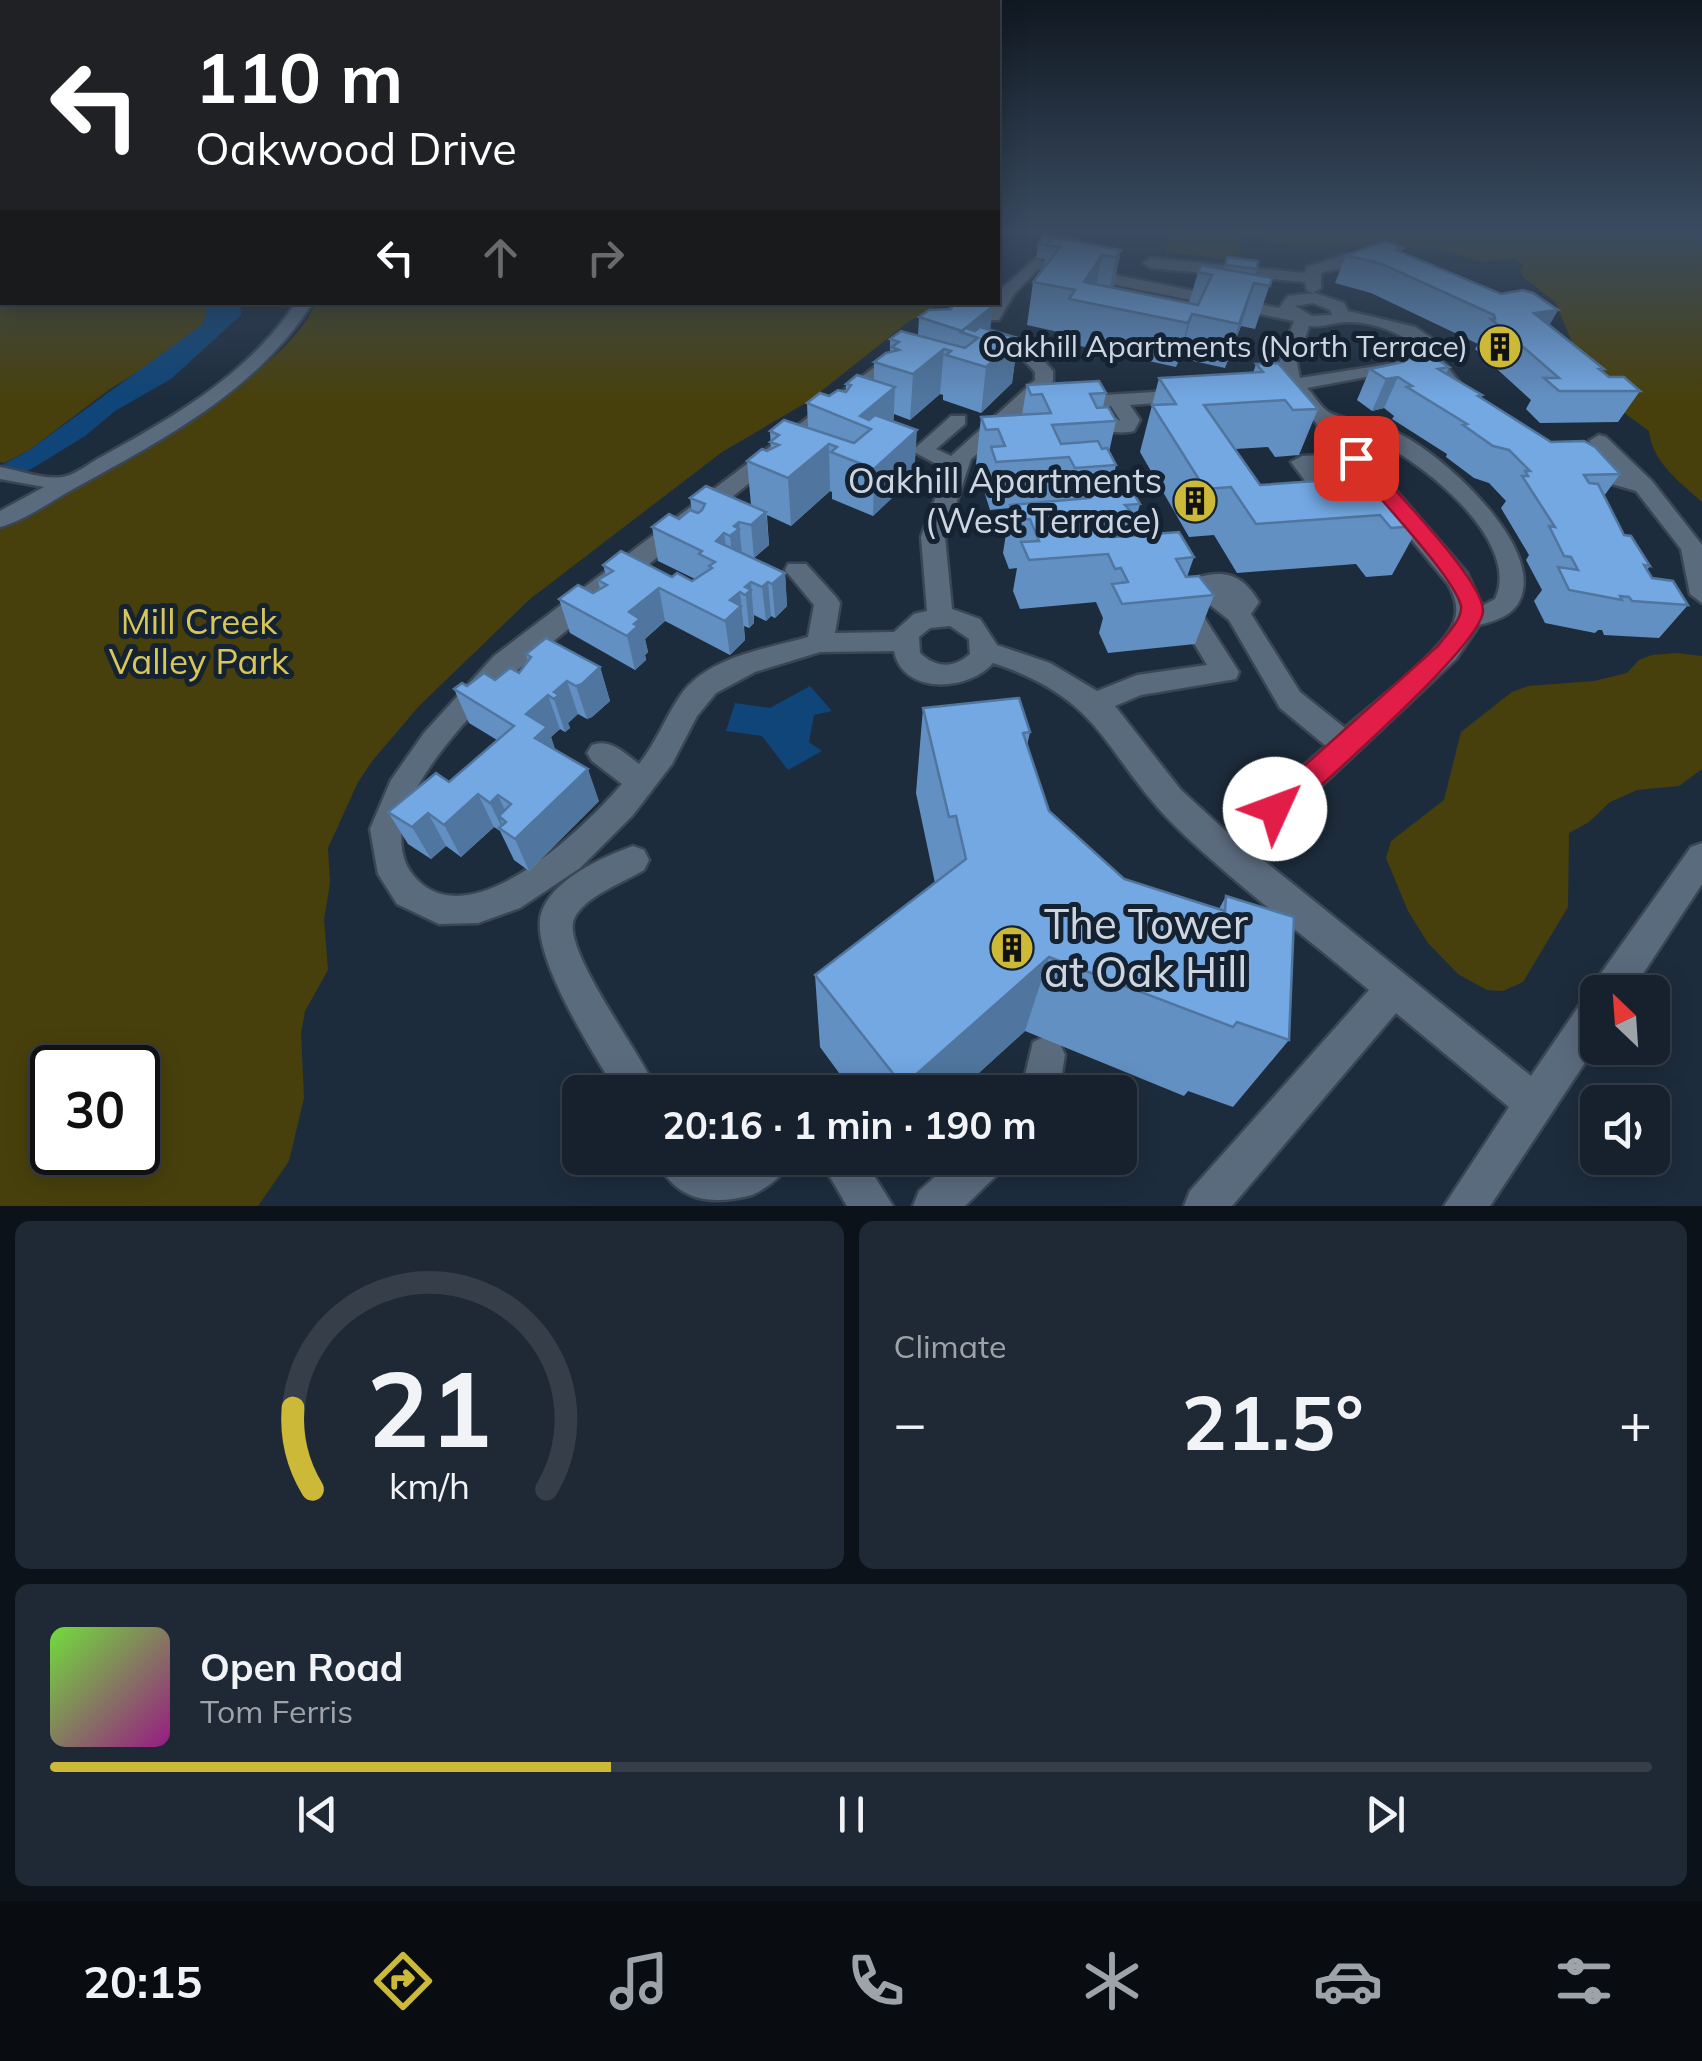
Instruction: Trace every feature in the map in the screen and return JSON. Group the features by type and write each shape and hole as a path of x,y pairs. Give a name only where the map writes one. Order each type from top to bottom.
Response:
{"street":[{"path":"1163,286 1305,311 1329,322 1342,315 1421,336 1436,349 1432,360"},
{"path":"1228,852 1447,652 1472,616 1472,606 1458,579 1288,376 1288,363 1309,286"},
{"path":"0,520 238,379 270,348 303,305"},
{"path":"992,316 999,305"},
{"path":"940,616 933,536 961,456 1018,409 1044,381 1044,372 1029,354 966,333"},
{"path":"904,641 820,643 728,672 703,688 683,714 664,754 641,782 550,875 518,895 483,908 449,910 419,902 398,884 388,860 386,829 396,796 471,696 503,663 692,512 714,500 782,447 917,336"},
{"path":"1265,391 1432,360"},
{"path":"1432,360 1447,380 1475,402"},
{"path":"1117,400 1204,394"},
{"path":"958,420 922,452 958,466"},
{"path":"1324,420 1349,423 1398,441 1431,465 1490,526 1510,569 1512,595 1508,604 1495,613 1472,616"},
{"path":"1599,441 1644,486 1692,548 1702,594"},
{"path":"1356,458 1302,462 1332,500 1390,498"},
{"path":"1560,458 1644,486"},
{"path":"0,473 62,484"},
{"path":"797,570 827,603 820,643"},
{"path":"1092,704 1137,686 1226,672 1170,584"},
{"path":"1238,614 1290,700 1345,745"},
{"path":"904,641 916,624 940,616 973,626 983,638 986,651"},
{"path":"904,641 912,663 940,676 971,670 986,651"},
{"path":"986,651 1034,666 1092,704 1117,728 1169,800 1535,1104"},
{"path":"602,753 641,782"},
{"path":"1622,975 1702,857"},
{"path":"629,1075 572,973 554,930 556,917 568,900 632,860"},
{"path":"1204,1206 1394,988"},
{"path":"1465,1206 1580,1037"},
{"path":"690,1175 699,1185 715,1188 746,1175"},
{"path":"851,1175 872,1206"},
{"path":"934,1206 968,1175"}],"green space":[{"path":"1535,286 1702,286 1702,502 1661,462 1649,431 1623,412 1579,358 1555,302"},
{"path":"0,305 204,305 207,310 203,324 163,356 110,389 28,451 0,462"},
{"name":"Mill Creek Valley Park","path":"314,305 938,305 908,322 809,401 722,452 530,599 419,706 373,760 358,782 328,848 330,883 324,919 328,970 305,1011 301,1033 304,1098 289,1161 258,1206 0,1206 0,528 223,397 297,333"},
{"path":"1652,655 1702,656 1702,769 1679,786 1637,790 1610,802 1589,822 1569,833 1568,907 1523,982 1503,991 1487,990 1458,974 1428,943 1408,911 1386,858 1391,841 1444,800 1461,732 1512,692 1528,686 1594,681 1627,673 1639,660"}],"water":[{"path":"203,305 240,305 241,315 171,379 115,411 85,436 33,468 0,483 0,466 28,451 203,324 207,310"},
{"path":"810,686 832,711 814,715 809,742 822,751 788,770 762,736 726,731 735,703 770,708"}],"building":[{"path":"1055,286 1105,286 1198,305 1207,286 1253,286 1239,324 1192,314 1188,323 1069,299 1075,290"},
{"path":"1431,286 1483,286 1501,294 1523,290 1533,293 1558,310 1534,313 1609,377 1624,377 1640,391 1559,391 1544,378 1559,378 1491,319 1495,319 1494,315"},
{"path":"953,305 993,306 962,331 919,317 929,310 951,309"},
{"path":"980,327 1018,338 986,367 946,355 951,351 944,349 913,374 874,362 899,350 892,347 899,342 890,339 901,331 965,348 978,338 961,332"},
{"path":"1432,356 1449,367 1438,369 1551,442 1584,441 1595,447 1620,474 1584,475 1589,483 1598,484 1624,535 1631,536 1650,566 1644,565 1652,578 1673,581 1688,605 1632,601 1620,596 1622,600 1569,590 1558,567 1578,570 1571,557 1564,556 1549,526 1555,527 1522,476 1528,476 1525,471 1530,471 1509,450 1493,446 1398,377 1386,379 1370,369 1403,362 1400,359"},
{"path":"1278,363 1318,409 1293,410 1285,400 1204,405 1260,485 1345,479 1336,468 1367,466 1419,526 1391,528 1380,515 1256,524 1231,487 1205,489 1152,405 1176,404 1159,378 1263,372 1256,364"},
{"path":"857,375 895,387 860,416 869,420 875,415 917,430 874,469 831,452 837,447 829,444 788,478 747,461 762,449 767,451 779,445 770,442 779,435 770,431 784,420 854,443 871,429 807,403 820,393 829,396 838,390 846,392 851,385 846,384"},
{"path":"1099,381 1106,393 1090,394 1097,408 1108,407 1116,421 1052,425 1061,444 1098,441 1116,465 1075,468 1069,457 996,462 991,447 1005,446 998,429 986,430 981,417 1051,413 1042,394 1031,395 1027,385"},
{"path":"1129,485 1140,504 1125,505 1134,515 1101,517 1109,533 1114,537 1179,532 1194,557 1176,559 1186,577 1199,576 1214,595 1122,604 1112,584 1128,582 1121,568 1115,569 1108,554 1029,560 1021,542 1039,541 1030,519 1016,520 1010,505 1090,498 1085,488"},
{"path":"706,486 766,512 751,525 739,522 734,526 739,529 730,536 724,533 716,541 785,573 762,587 751,582 745,587 751,590 730,600 741,606 725,621 659,588 629,612 640,619 627,636 559,599 578,585 593,593 607,585 598,580 613,571 603,565 621,551 672,577 677,573 692,581 712,568 709,566 715,562 699,554 702,551 652,527 669,514 679,519 690,510 702,510 705,504 690,498"},
{"path":"546,638 600,667 582,684 576,686 567,681 554,692 559,695 554,699 548,695 526,714 547,727 535,738 588,769 515,839 499,828 506,822 499,816 511,804 498,795 490,803 478,794 444,825 428,813 412,827 388,812 436,773 449,782 514,726 454,689 462,683 467,686 484,673 495,680 510,668 519,673 531,657 526,654"},
{"path":"1019,698 1030,732 1023,733 1049,811 1124,879 1225,911 1226,896 1294,917 1289,1040 1237,1022 1233,1027 1049,957 915,1075 894,1075 815,975 966,859 956,816 949,817 923,708"}],"place":[{"name":"Oakhill Apartments (North Terrace)","path":"1500,347"},
{"name":"Oakhill Apartments (West Terrace)","path":"1195,501"},
{"name":"The Tower at Oak Hill","path":"1012,948"}],"route":[{"path":"1275,809 1447,652 1472,616 1467,592 1458,579 1356,458"}]}
